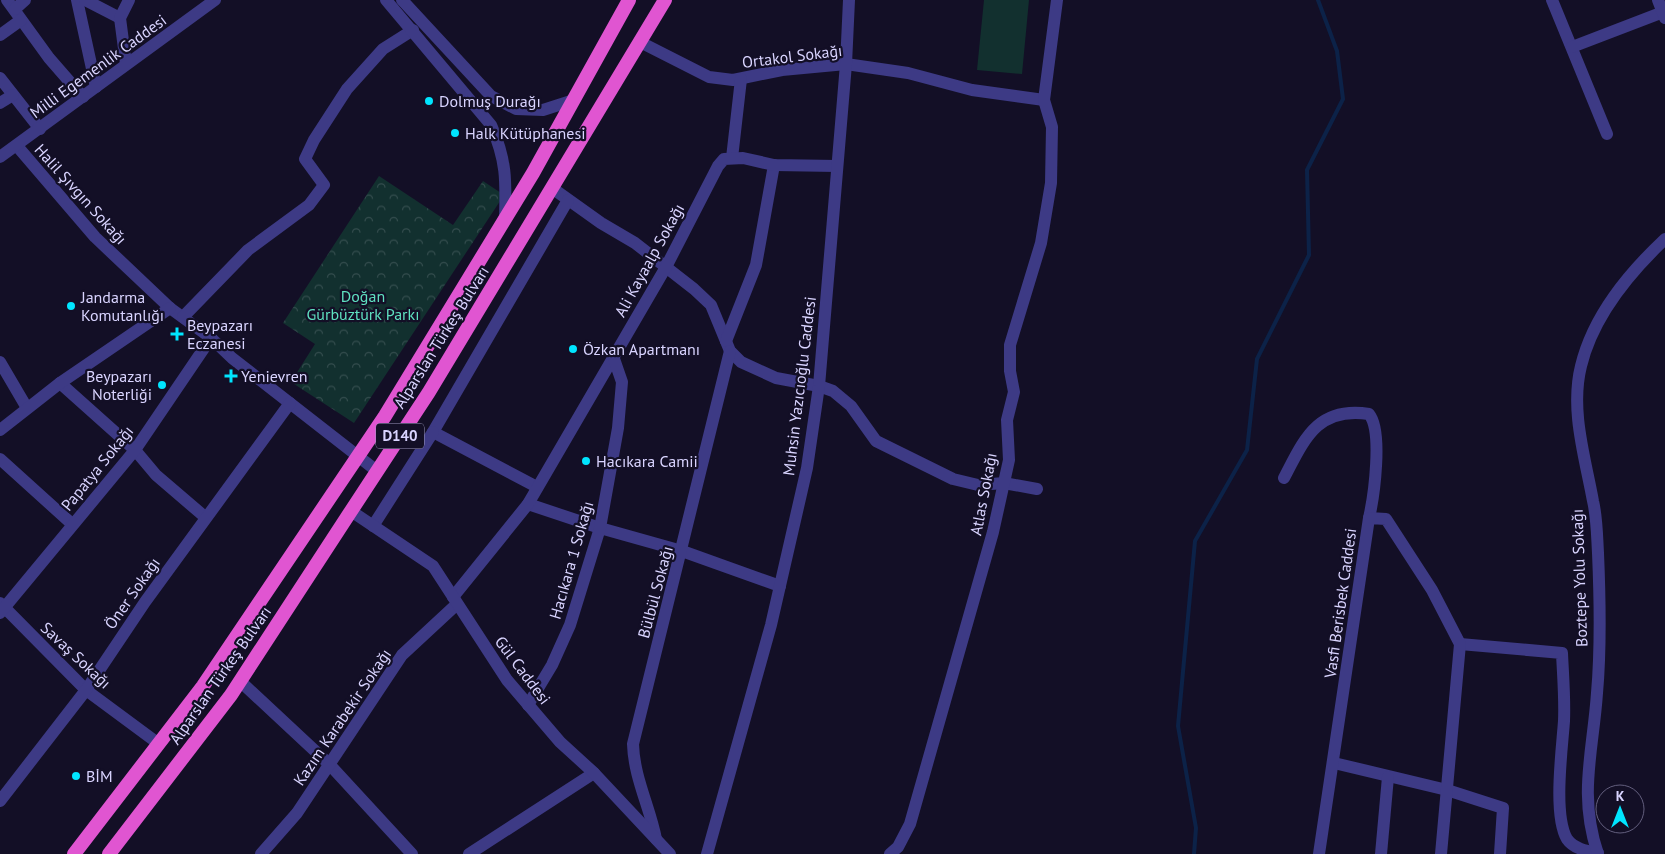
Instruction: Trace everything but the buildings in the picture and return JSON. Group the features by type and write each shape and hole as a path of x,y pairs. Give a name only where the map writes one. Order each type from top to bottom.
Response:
{"highway":[{"name":"Alparslan Türkeş Bulvarı","path":"74,854 203,686 358,456 505,220 630,0"},
{"name":"Alparslan Türkeş Bulvarı","path":"109,854 240,681 429,392 665,0"}],"street":[{"path":"0,35 15,10 25,0"},
{"path":"77,0 96,87"},
{"path":"85,0 120,18"},
{"path":"126,64 120,18 129,0"},
{"name":"Milli Egemenlik Caddesi","path":"0,156 17,146 215,0"},
{"path":"386,0 491,125 502,149 506,178 505,220"},
{"path":"402,0 491,96 516,109 543,110 574,100"},
{"name":"Muhsin Yazıcıoğlu Caddesi","path":"707,854 780,586 807,468 819,386 846,64 849,0"},
{"path":"1044,100 1057,0"},
{"path":"1552,0 1607,134"},
{"path":"15,10 49,58 83,97"},
{"path":"1572,47 1662,10"},
{"path":"183,317 248,250 310,205 324,184 305,159 314,140 347,90 383,49 413,30"},
{"name":"Ortakol Sokağı","path":"640,42 709,77 742,79 782,70 846,64 908,73 972,90 1044,100"},
{"path":"0,78 40,129"},
{"path":"742,79 732,158 743,158 774,165 838,166"},
{"path":"0,103 12,95"},
{"name":"Atlas Sokağı","path":"890,854 898,847 910,824 994,532 1009,460 1007,420 1014,392 1010,370 1010,345 1041,243 1051,182 1052,127 1044,100"},
{"name":"Halil Şıvgın Sokağı","path":"17,146 94,237 170,308 211,338 232,358 377,471"},
{"name":"Ali Kayaalp Sokağı","path":"455,601 528,504 666,267 718,166 724,159 732,158"},
{"name":"Bülbül Sokağı","path":"656,839 652,819 638,783 634,744 682,551 728,346 756,265 774,165"},
{"path":"552,188 601,223 635,242 694,289 711,305 728,346 742,362 758,372 833,391 851,406 876,441 953,479 978,484 1004,483 1037,490"},
{"path":"374,526 433,432 568,200"},
{"name":"Boztepe Yolu Sokağı","path":"1598,854 1592,838 1586,789 1598,692 1598,554 1594,503 1582,448 1576,393 1588,341 1605,309 1623,285 1665,238"},
{"path":"0,430 60,383 170,308"},
{"name":"Papatya Sokağı","path":"2,608 135,450 211,338"},
{"name":"Hacıkara 1 Sokağı","path":"528,705 552,665 570,625 600,528 618,428 622,382 613,356"},
{"path":"0,362 27,408"},
{"path":"60,383 135,450 156,475 205,517"},
{"name":"Öner Sokağı","path":"0,801 86,690 205,517 290,403"},
{"path":"1284,478 1296,453 1320,421 1339,414 1358,412 1369,414 1374,420 1375,465 1369,518"},
{"path":"433,432 538,487"},
{"path":"0,458 72,524"},
{"path":"528,504 600,528 682,551 780,586"},
{"name":"Gül Caddesi","path":"351,511 433,566 507,680 560,742 594,773 670,854"},
{"name":"Vasfi Berisbek Caddesi","path":"1320,854 1369,518 1386,519 1432,590 1460,644"},
{"name":"Kazım Karabekir Sokağı","path":"261,854 297,813 402,655 455,601"},
{"name":"Savaş Sokağı","path":"2,608 86,690 159,744"},
{"path":"1441,854 1460,644 1562,653 1564,722 1559,778 1562,825 1568,840 1580,849 1598,854"},
{"path":"240,681 329,764 411,853"},
{"path":"1334,764 1447,790 1504,808 1500,854"},
{"path":"469,854 594,773"},
{"path":"1381,854 1388,777"}],"green space":[{"path":"984,0 1029,0 1022,74 977,70"},
{"name":"Doğan Gürbüztürk Parkı","path":"379,176 453,225 483,181 504,195 354,423 291,382 315,344 283,323"}],"waterway":[{"path":"1194,854 1196,828 1178,726 1195,541 1247,450 1257,359 1309,255 1307,170 1343,99 1337,51 1318,0"}],"place":[{"name":"Dolmuş Durağı","path":"429,101"},
{"name":"Halk Kütüphanesi","path":"455,133"},
{"name":"Jandarma Komutanlığı","path":"71,306"},
{"name":"Beypazarı Eczanesi","path":"177,334"},
{"name":"Özkan Apartmanı","path":"573,349"},
{"name":"Yenievren","path":"231,376"},
{"name":"Beypazarı Noterliği","path":"162,385"},
{"name":"Hacıkara Camii","path":"586,461"},
{"name":"BİM","path":"76,776"}]}
